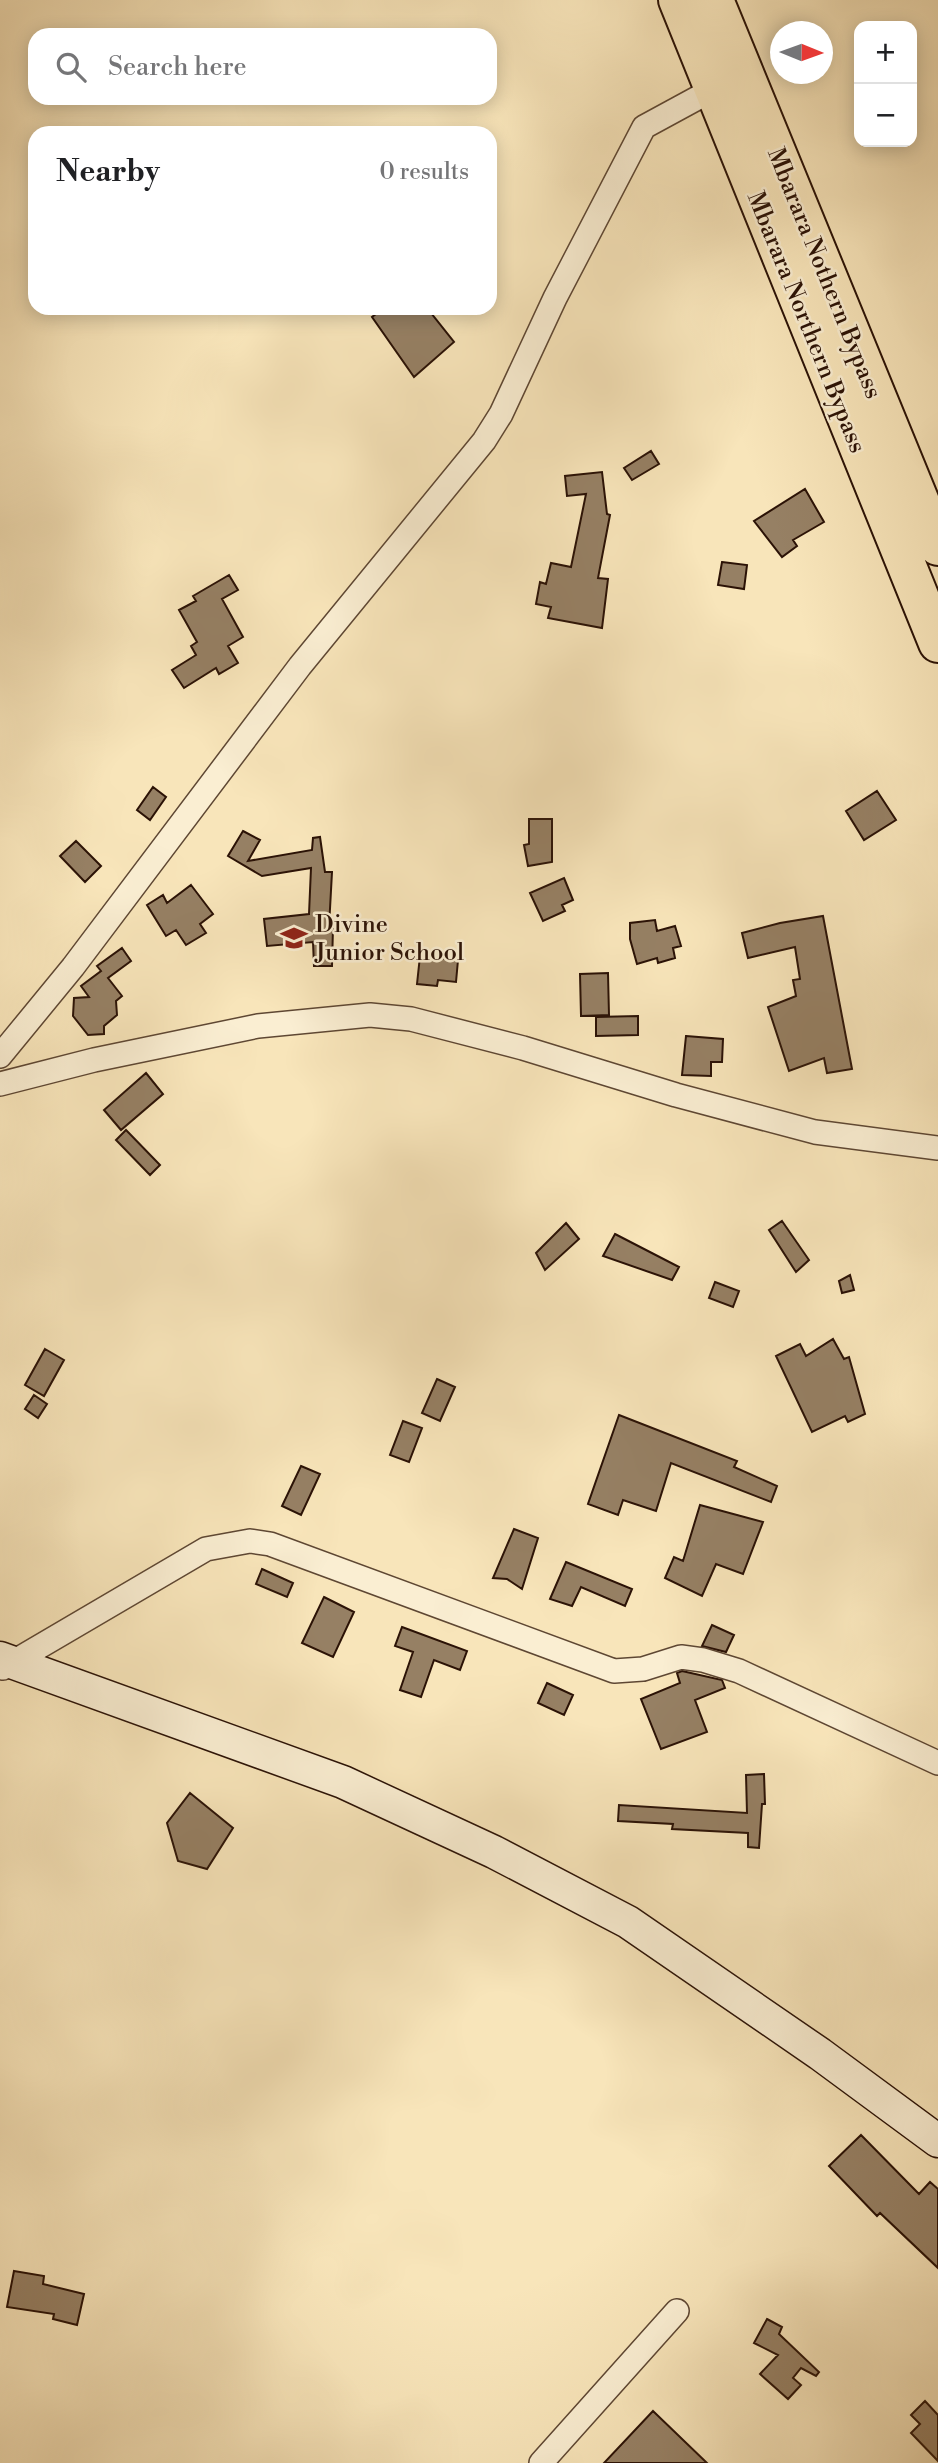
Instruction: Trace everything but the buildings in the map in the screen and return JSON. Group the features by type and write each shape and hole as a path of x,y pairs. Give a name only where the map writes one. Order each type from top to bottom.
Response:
{"highway":[{"name":"Mbarara Northern Bypass","path":"678,0 938,643"},
{"name":"Mbarara Nothern Bypass","path":"714,0 938,546"}],"main road":[{"path":"3,1664 344,1782 518,1865 628,1922 820,2054 938,2141"}],"street":[{"path":"0,1056 73,967 300,666 484,441 502,414 555,298 644,127 714,89"},
{"path":"0,1084 94,1060 258,1026 370,1015 411,1019 523,1048 676,1095 815,1132 938,1148"},
{"path":"3,1664 206,1549 250,1541 270,1544 614,1671 643,1669 681,1657 739,1671 938,1763"},
{"path":"541,2463 677,2311"}],"place":[{"name":"Divine Junior School","path":"294,938"}]}
